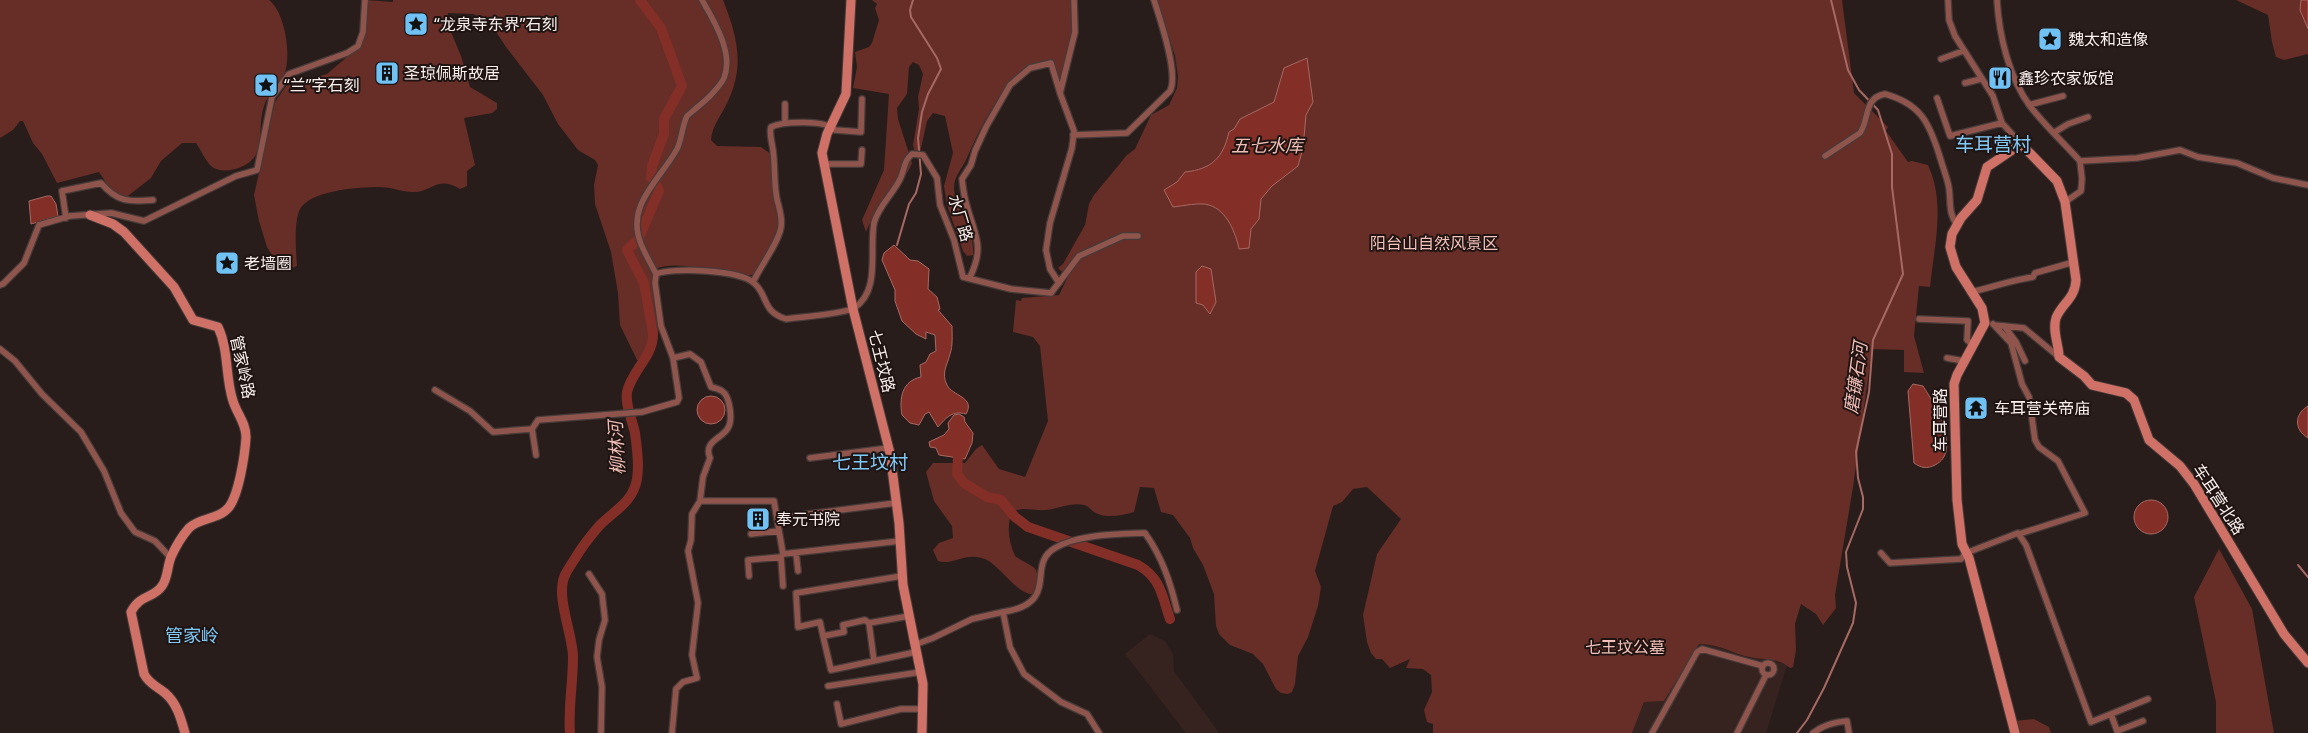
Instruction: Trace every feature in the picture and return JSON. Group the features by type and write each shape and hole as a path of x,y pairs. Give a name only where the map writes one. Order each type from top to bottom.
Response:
{"street":[{"path":"0,285 24,263 39,225 66,218 111,213 144,221 236,176 257,170 272,97 289,74 346,53 358,46 364,32 366,0"},
{"path":"536,455 532,429 538,420 620,412 642,412 677,402 679,398 673,358 661,326 655,283 656,274 640,242 636,223 639,207 645,194 676,149 688,115 700,107 724,78 726,54 712,18 702,0"},
{"name":"七王坟路","path":"851,0 846,94 831,125 822,154 853,309 889,448 900,541 902,576 923,684 922,733"},
{"path":"1060,93 1075,32 1074,0"},
{"path":"1073,135 1128,132 1170,91 1173,86 1172,66 1166,48 1162,22 1154,0"},
{"path":"1948,0 1949,20 1955,36 1980,79 1994,97 2002,123 2057,181 2065,202 2074,262 2076,291 2057,317 2055,326 2059,358"},
{"path":"1997,0 1998,15 2015,80 2029,105 2080,161 2081,191 2065,202"},
{"path":"1941,59 1963,51"},
{"path":"1059,283 1050,269 1046,250 1050,223 1065,176 1073,135 1051,63 1030,68 1010,85 986,127 971,165 962,179 966,205 978,238 977,264 970,277 978,282 1038,293 1051,293 1059,283 1062,276 1079,256 1123,236 1138,236"},
{"path":"1965,83 1980,79"},
{"path":"1825,156 1860,132 1863,128 1868,105 1873,100 1880,95 1891,96 1919,113 1927,121 1949,187 1950,215 1957,225"},
{"path":"2029,105 2063,96"},
{"path":"1938,98 1950,136 2002,123"},
{"path":"753,282 761,264 779,238 781,229 782,215 775,191 774,152 770,131 774,125 785,124 831,125 835,130 861,132 862,99"},
{"path":"785,104 785,124"},
{"path":"2055,132 2068,124 2088,117"},
{"path":"1882,553 1890,563 1960,558 1966,553 2014,533 2019,534 2085,513 2058,461 2039,447 2035,440 2029,397 2022,384 2011,343 1989,324 1982,308 1970,292 1956,267 1951,252 1952,234 1977,200 1987,167 2021,144"},
{"path":"824,164 861,164 862,150"},
{"path":"2080,161 2137,158 2180,150 2198,157 2237,163 2272,178 2308,185"},
{"name":"水厂路","path":"853,309 865,298 871,284 872,238 875,220 901,177 906,160 912,154 923,155 933,169 937,178 940,205 954,240 963,277 970,277"},
{"path":"66,218 62,191 80,187 101,183 116,198 135,202 153,200"},
{"name":"管家岭路","path":"90,215 113,224 124,232 174,287 193,320 218,327 224,338 233,402 245,427 246,436 239,481 230,505 216,517 190,527 171,558 160,589 135,604 130,617 144,674 147,680 167,694 174,703 186,733"},
{"path":"1970,292 2002,286 2012,280 2033,277 2035,273 2074,262"},
{"path":"656,274 665,270 739,276 753,282 768,307 776,316 786,319 853,309"},
{"path":"1919,319 1968,321 1967,340 1973,345"},
{"path":"1989,324 2024,328 2030,331 2059,358"},
{"name":"车耳营路","path":"1989,324 1973,345 1964,361 1957,375 1953,396 1956,500 1962,544 2015,733"},
{"path":"2005,327 2025,361"},
{"path":"0,350 15,361 42,394 81,432 104,471 121,513 136,532 155,541 171,558"},
{"path":"672,733 676,689 683,682 697,678 692,655 698,603 688,551 692,514 700,501 704,477 710,458 708,453 712,441 727,430 730,425 729,404 722,390 711,387 709,384 701,362 690,354 673,358"},
{"path":"1947,358 1964,361"},
{"name":"车耳营北路","path":"2059,358 2084,376 2092,385 2126,393 2134,400 2149,440 2180,466 2194,484 2200,497 2284,634 2308,663"},
{"path":"435,390 470,411 493,432 532,429"},
{"path":"810,458 889,448"},
{"path":"700,501 774,501 782,556 783,586"},
{"path":"777,518 896,503"},
{"path":"751,534 779,531"},
{"path":"902,576 796,593 798,627 820,622 831,670 874,661 915,648 972,619 1028,605 1038,596 1044,560 1054,548 1076,540 1145,533 1157,549 1169,577 1177,610"},
{"path":"2019,534 2026,545 2091,722 2148,699"},
{"path":"748,576 748,560 900,541"},
{"path":"796,553 798,571"},
{"path":"589,574 602,594 605,620 599,640 597,657 602,687 601,733"},
{"path":"1002,612 1010,647 1024,674 1060,702 1087,714 1099,733"},
{"path":"823,636 844,632 843,625 865,620 869,623 909,616"},
{"path":"869,623 874,661"},
{"path":"1652,733 1697,652 1702,648 1763,666 1769,663 1774,667 1773,673 1766,675 1737,733"},
{"path":"1763,666 1762,670 1766,675"},
{"path":"828,686 921,672"},
{"path":"837,704 840,724 901,709 923,709"},
{"path":"2111,714 2117,731 2143,721"},
{"path":"1813,733 1820,727 1835,722 1847,721 1849,733"}],"shaded area":[{"path":"1150,634 1165,641 1173,654 1174,671 1219,733 1186,733 1125,654"},
{"path":"1699,644 1709,644 1750,658 1768,658 1787,665 1766,733 1632,733 1644,702 1664,701"}],"green space":[{"path":"0,0 269,0 275,6 283,24 286,35 287,57 284,75 264,106 260,141 254,158 236,169 216,169 207,161 196,143 182,143 161,161 151,178 124,199 103,185 105,181 99,172 57,183 42,154 33,143 23,121 20,121 13,130 0,138"},
{"path":"366,0 393,2 393,0 723,0 735,38 738,63 733,88 726,106 715,125 711,140 717,146 761,147 771,154 774,204 779,219 776,242 754,275 678,266 666,266 656,269 653,282 659,323 658,334 653,346 643,360 637,360 620,325 618,293 611,252 595,204 594,185 598,165 595,160 578,150 558,124 543,95 506,47 489,21 473,14 448,13 448,25 461,56 470,87 497,103 497,109 492,113 464,118 475,165 467,171 467,186 460,189 452,185 440,184 413,192 383,187 360,188 338,190 317,196 302,206 297,218 297,266 289,269 277,263 267,247 254,195 275,102 286,86 327,74 355,50 366,26"},
{"path":"872,0 1072,0 1071,33 1060,85 1053,64 1027,72 1014,82 990,112 956,177 954,190 969,228 973,255 967,256 963,251 947,205 944,186 953,153 945,116 933,113 927,121 919,157 915,153 913,145 919,109 918,97 923,74 919,65 913,62 909,67 907,94 897,108 898,119 912,163 905,177 885,199 873,217 866,232 862,220 884,170 889,94 853,88 857,67 855,52 869,47 872,43 879,20 875,8 877,4"},
{"name":"阳台山自然风景区","path":"1157,0 1842,0 1854,93 1888,127 1886,131 1908,162 1912,161 1928,165 1933,180 1938,210 1936,241 1930,287 1919,286 1914,336 1924,373 1904,372 1904,350 1872,349 1853,487 1835,595 1836,608 1823,625 1816,614 1801,604 1795,624 1796,650 1793,667 1790,668 1775,660 1749,657 1718,647 1699,644 1664,701 1644,702 1632,733 1433,733 1433,724 1427,722 1424,710 1432,692 1431,675 1423,669 1406,668 1410,659 1390,668 1382,659 1376,659 1371,653 1367,642 1363,615 1377,554 1401,519 1367,487 1353,489 1342,502 1333,506 1315,571 1321,587 1318,606 1308,637 1298,656 1295,684 1292,692 1288,694 1281,693 1276,689 1263,664 1253,654 1230,645 1219,634 1216,626 1214,594 1203,565 1193,548 1190,538 1173,515 1161,512 1154,488 1140,487 1134,512 1120,515 1100,515 1079,504 1046,510 1024,509 1012,512 1009,529 1011,545 1015,556 1035,568 1038,576 1037,593 1031,594 1018,588 993,564 980,557 967,557 949,562 938,561 933,550 939,543 953,538 952,526 934,501 926,472 933,463 965,463 976,449 982,445 999,469 1025,477 1048,421 1040,346 1033,337 1013,332 1016,300 1021,301 1022,298 1059,295 1076,260 1062,272 1058,268 1063,264 1085,225 1089,204 1094,195 1127,155 1135,149 1151,115 1169,105 1177,88 1178,76 1175,56"},
{"path":"2236,0 2308,0 2308,54 2284,60 2276,57 2268,15"},
{"path":"2219,549 2252,609 2274,733 2216,733 2216,702 2194,597"},
{"path":"2034,719 2049,727 2051,733 2018,733 2014,721"}],"water":[{"path":"2301,0 2308,0 2308,29 2300,10"},
{"name":"五七水库","path":"1307,58 1313,102 1306,115 1303,148 1298,166 1272,186 1261,199 1259,219 1251,229 1249,248 1239,249 1230,223 1221,212 1205,204 1173,207 1164,190 1177,182 1185,172 1202,168 1215,161 1223,149 1229,132 1234,129 1240,119 1274,102 1284,68"},
{"path":"51,196 56,204 58,216 31,224 29,201"},
{"path":"894,245 910,260 918,261 929,269 928,289 937,297 940,309 938,310 952,326 952,348 945,370 945,381 950,389 966,400 968,408 966,414 953,414 938,427 929,412 925,414 919,425 910,423 902,415 901,402 903,391 910,382 921,377 920,365 926,362 930,354 936,351 935,335 926,332 926,339 916,334 902,321 895,301 895,290 882,260 884,253"},
{"path":"1202,266 1211,269 1216,302 1210,314 1203,305 1196,303 1196,272"},
{"path":"1913,384 1923,386 1944,427 1946,449 1943,458 1935,465 1929,467 1922,467 1914,463 1908,391"},
{"path":"711,396 721,400 725,410 721,420 711,424 701,420 697,410 701,400"},
{"path":"2308,406 2308,438 2300,431 2298,418 2303,409"},
{"path":"959,414 964,417 965,422 973,433 972,443 965,459 939,455 936,448 930,447 929,442 944,435 949,429 948,423 954,415"},
{"path":"2151,500 2158,501 2163,505 2167,510 2167,524 2163,529 2158,533 2151,534 2144,533 2139,529 2135,524 2134,517 2135,510 2139,505 2144,501"}],"waterway":[{"path":"640,0 661,28 682,86 664,119 664,134 652,166 651,178"},
{"path":"897,245 909,204 916,193 921,174 918,138 922,112 928,94 941,69 937,58 911,17 910,10 913,0"},
{"name":"磨镰石河","path":"1797,733 1807,720 1824,688 1853,623 1856,603 1847,567 1846,552 1863,509 1856,452 1869,392 1873,340 1903,274 1892,187 1892,154 1878,110 1859,90 1848,70 1831,0"},
{"name":"柳林河","path":"570,733 573,657 563,604 562,584 565,575 584,545 600,525 628,499 636,483 638,469 637,446 628,407 627,392 633,377 650,350 653,334 644,283 627,250 638,240 659,191 657,186"},
{"path":"958,457 957,474 964,483 987,497 1001,500 1015,517 1028,527 1138,565 1146,570 1160,588 1170,619"},
{"path":"2298,565 2308,577"}],"place":[{"name":"“龙泉寺东界”石刻","path":"416,24"},
{"name":"魏太和造像","path":"2050,39"},
{"name":"圣琼佩斯故居","path":"387,73"},
{"name":"鑫珍农家饭馆","path":"2000,78"},
{"name":"“兰”字石刻","path":"266,85"},
{"name":"老墙圈","path":"227,263"},
{"name":"车耳营关帝庙","path":"1976,408"},
{"name":"奉元书院","path":"758,519"}],"district":[{"name":"车耳营村","path":"1993,144"},
{"name":"七王坟村","path":"870,462"},
{"name":"管家岭","path":"192,636"}],"park label":[{"name":"七王坟公墓","path":"1625,647"}]}
